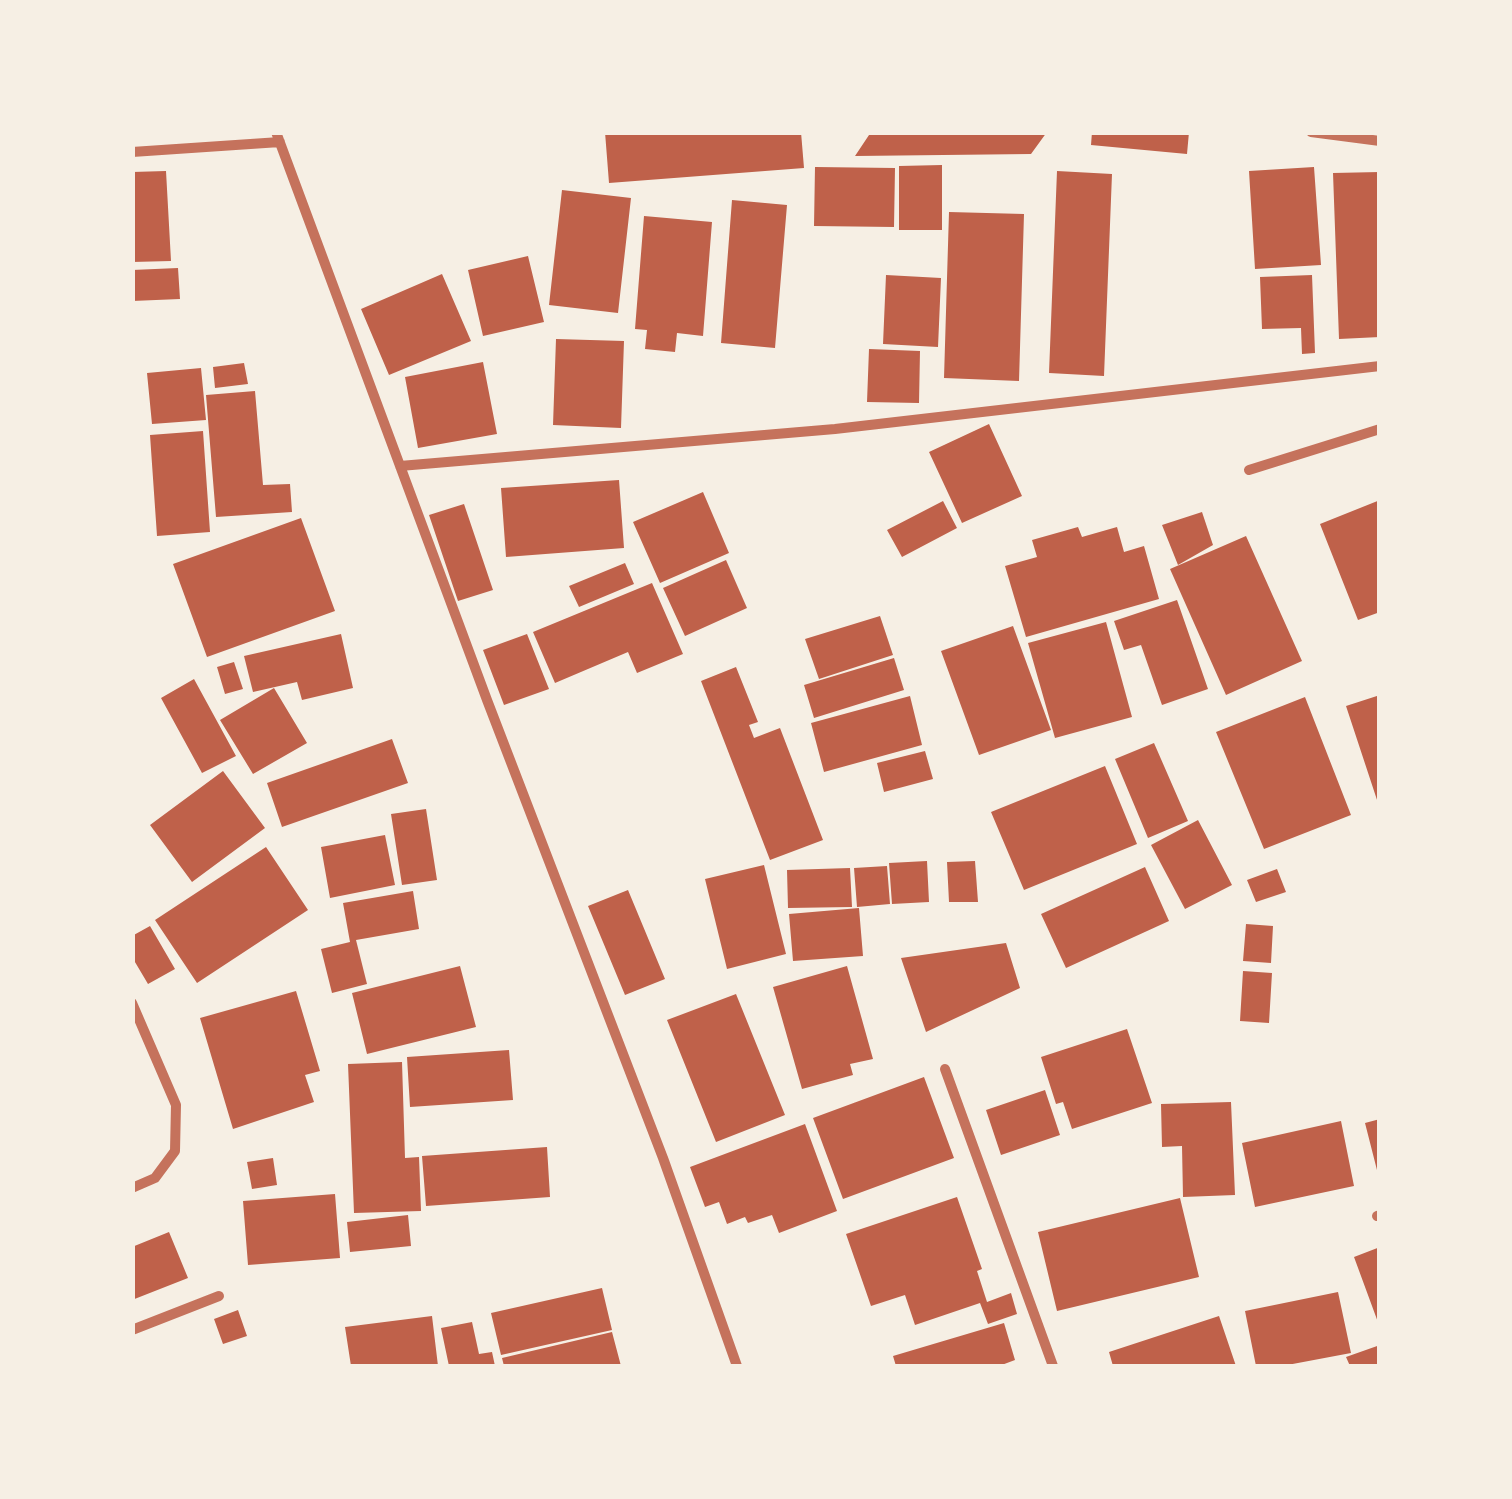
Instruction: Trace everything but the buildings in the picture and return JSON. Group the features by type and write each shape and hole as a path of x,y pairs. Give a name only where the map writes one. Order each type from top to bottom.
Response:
{"street":[{"path":"1311,132 1380,141"},
{"path":"132,152 278,137 737,1366"},
{"path":"400,466 835,429 1380,366"},
{"path":"1248,470 1380,430"},
{"path":"132,1003 176,1104 175,1151 155,1178 132,1188"},
{"path":"945,1068 1053,1366"},
{"path":"132,1330 219,1296"}]}
